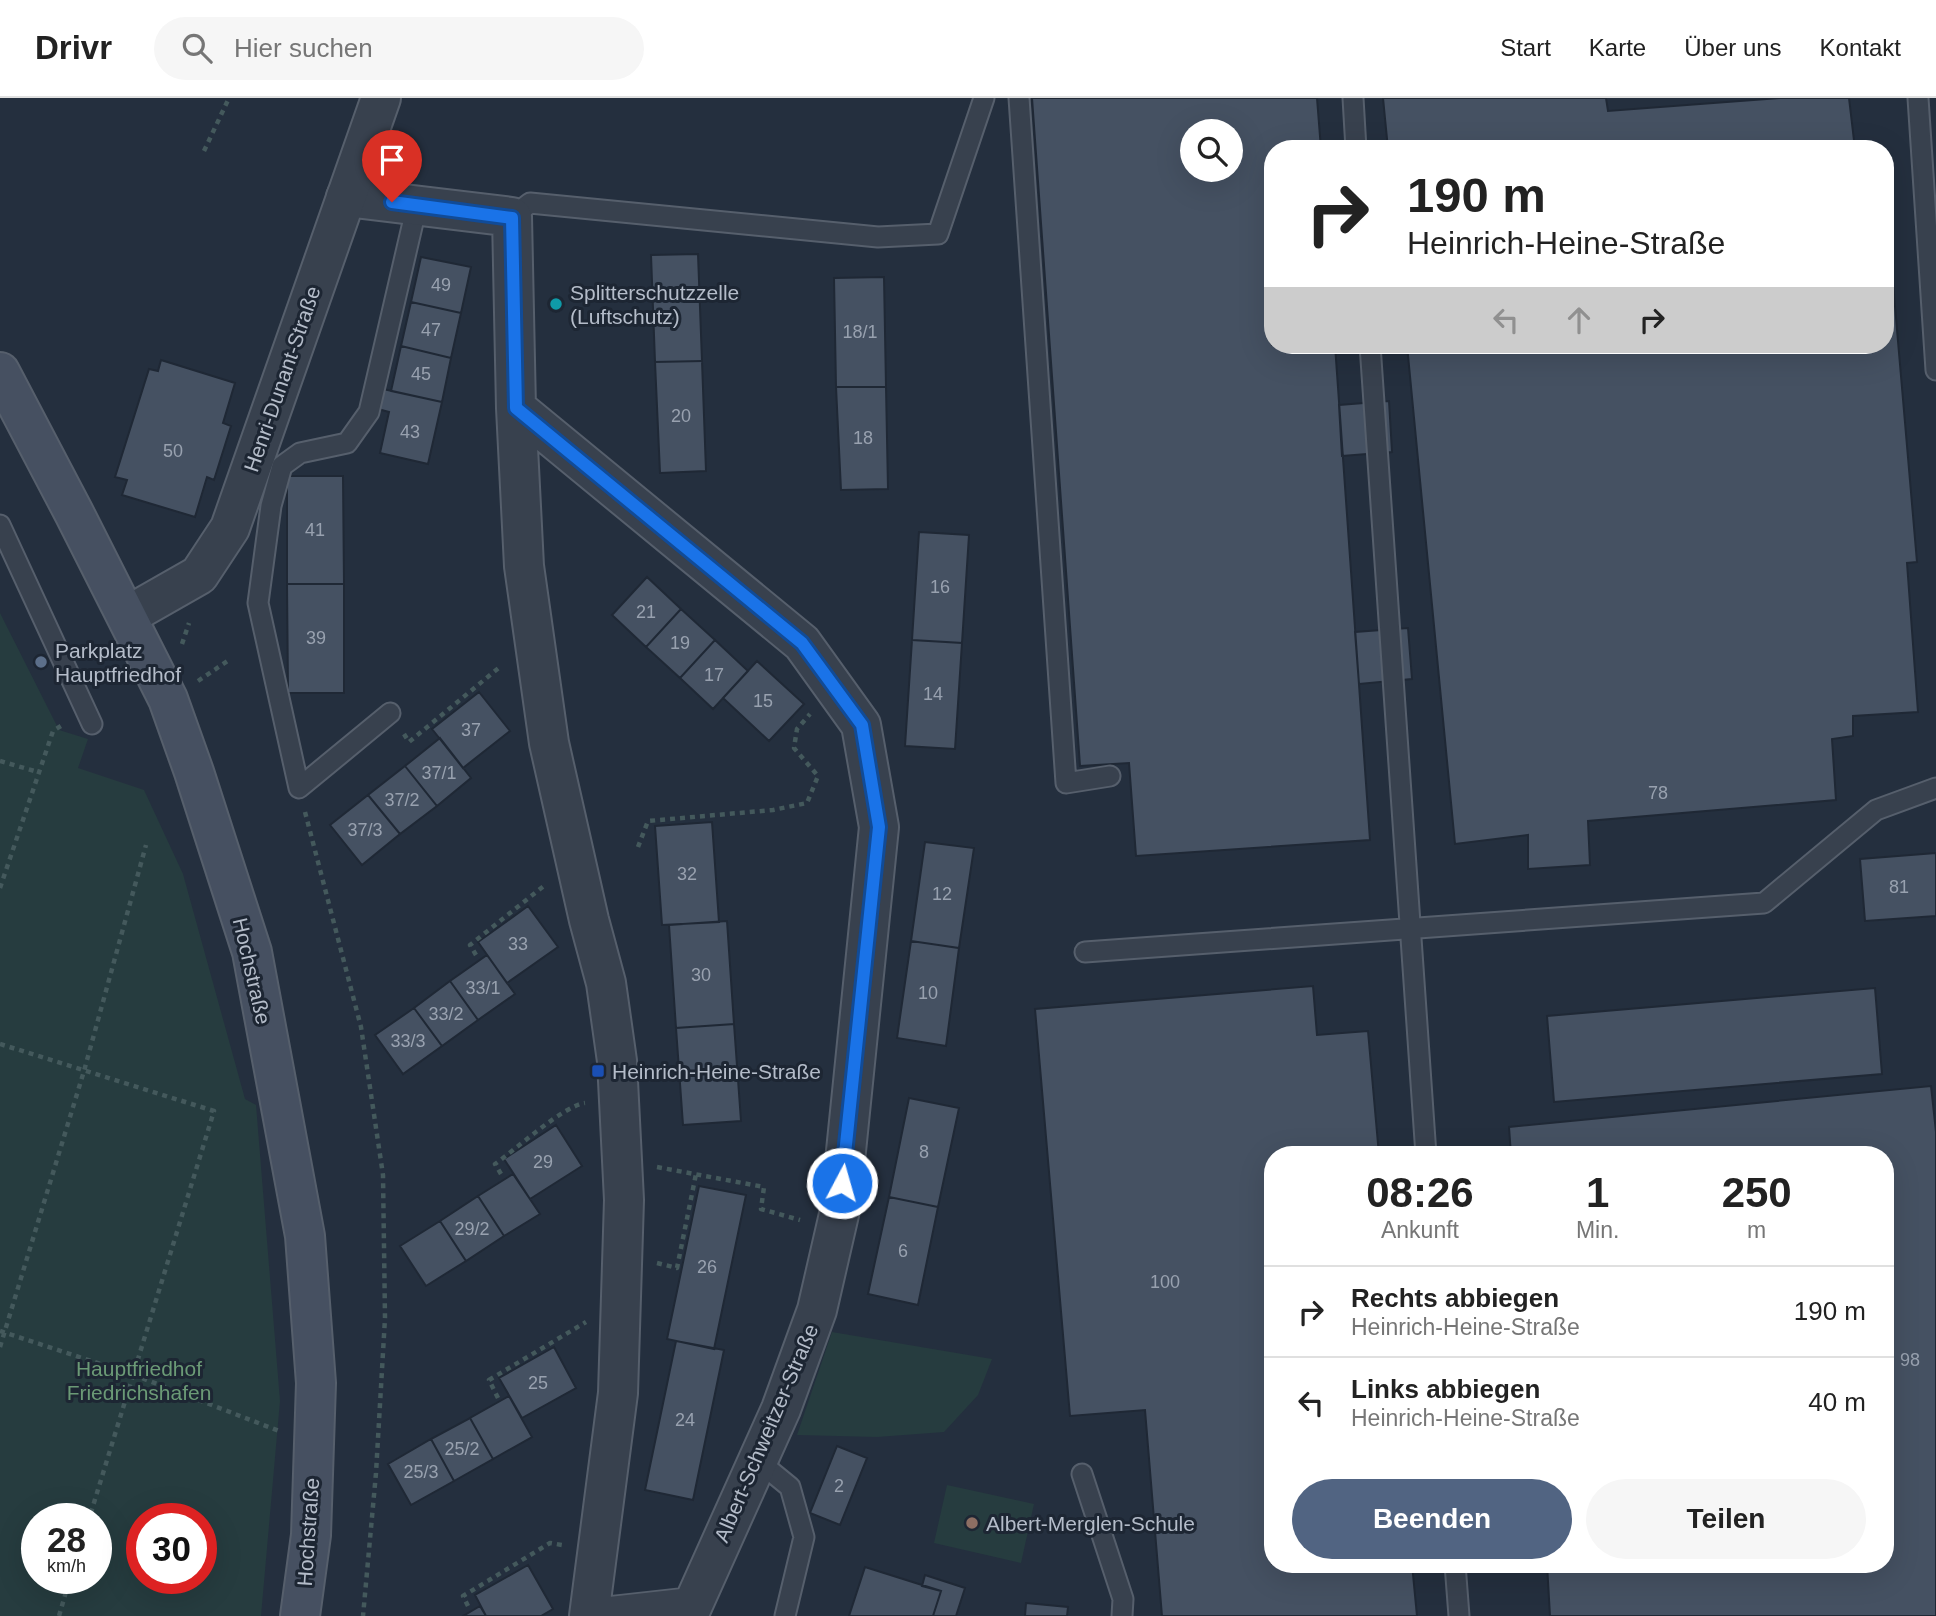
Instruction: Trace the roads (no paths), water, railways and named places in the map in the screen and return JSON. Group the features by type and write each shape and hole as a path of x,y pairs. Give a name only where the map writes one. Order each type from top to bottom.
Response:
{"main road":[{"name":"Hochstraße","path":"0,373 127,616 172,711 252,952 305,1236 316,1383 311,1535 300,1616"}],"street":[{"name":"Henri-Dunant-Straße","path":"127,616 200,575 230,528 381,98"},
{"path":"346,197 512,218 516,408 524,566 550,743 589,920 606,983 617,1062 624,1200 618,1393 589,1616"},
{"name":"Albert-Schweitzer-Straße","path":"516,408 802,643 862,725 879,827 840,1210 817,1310 780,1409 692,1607 611,1616"}],"lane":[{"path":"512,218 530,203 878,237 938,234 984,98"},
{"path":"1019,98 1066,783 1110,776"},
{"path":"1353,98 1355,140"},
{"path":"1918,98 1936,370"},
{"path":"390,713 299,788 258,603 271,506 282,466 300,453 347,443 369,412 417,205"},
{"path":"1371,354 1425,1146"},
{"path":"0,525 89,717"},
{"path":"1084,952 1764,903 1876,810 1936,788"},
{"path":"757,1460 790,1487 804,1537 785,1616"},
{"path":"1082,1474 1123,1599 1122,1616"},
{"path":"1456,1573 1459,1616"}],"place":[{"name":"Splitterschutzzelle (Luftschutz)","path":"556,304"},
{"name":"Parkplatz Hauptfriedhof","path":"41,662"},
{"name":"Heinrich-Heine-Straße","path":"598,1071"},
{"name":"Albert-Merglen-Schule","path":"972,1523"}],"park label":[{"name":"Hauptfriedhof Friedrichshafen","path":"139,1380"}]}
